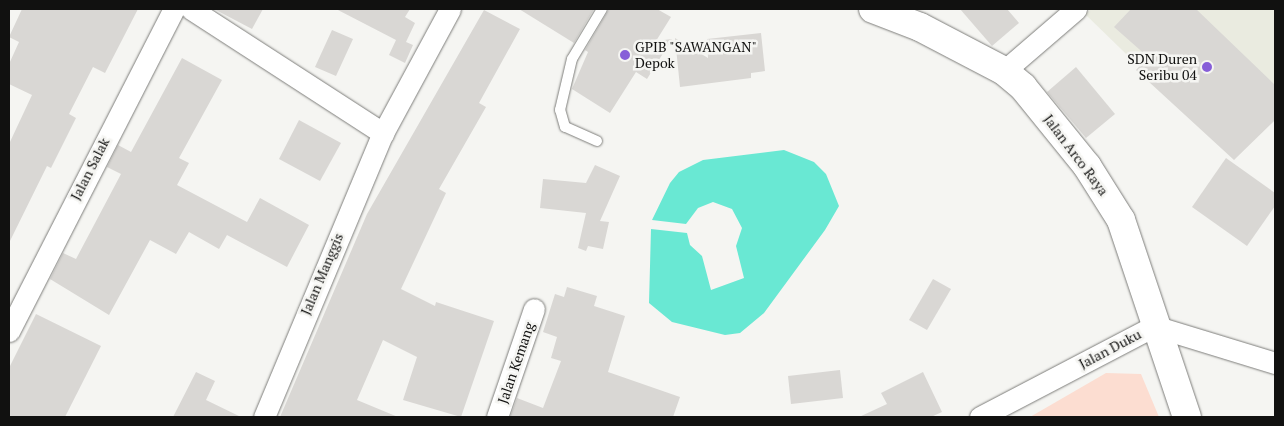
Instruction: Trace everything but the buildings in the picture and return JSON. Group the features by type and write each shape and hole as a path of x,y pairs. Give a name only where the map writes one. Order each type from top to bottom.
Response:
{"main road":[{"name":"Jalan Arco Raya","path":"873,9 1004,71 1023,87 1107,193 1130,242 1154,326 1187,417"}],"street":[{"name":"Jalan Salak","path":"9,331 174,9"},
{"path":"191,9 383,133"},
{"name":"Jalan Manggis","path":"264,417 383,133 450,9"},
{"path":"1004,71 1076,9"},
{"name":"Jalan Kemang","path":"497,417 534,309"},
{"name":"Jalan Duku","path":"980,417 1154,326 1275,363"}],"lane":[{"path":"597,141 565,127 560,110 572,59 602,9"}],"shaded area":[{"name":"SDN Duren Seribu 04","path":"1091,9 1275,9 1275,120 1232,157 1085,14"},
{"path":"784,150 814,162 826,174 839,206 825,230 764,313 740,333 725,335 672,322 649,303 651,229 687,233 690,245 702,256 711,290 744,278 736,246 742,228 732,209 713,202 698,208 686,224 652,220 670,183 679,172 703,160"},
{"path":"1106,373 1141,374 1159,417 1030,417"}],"place":[{"name":"GPIB \"SAWANGAN\" Depok","path":"625,55"},
{"name":"SDN Duren Seribu 04","path":"1207,67"}]}
